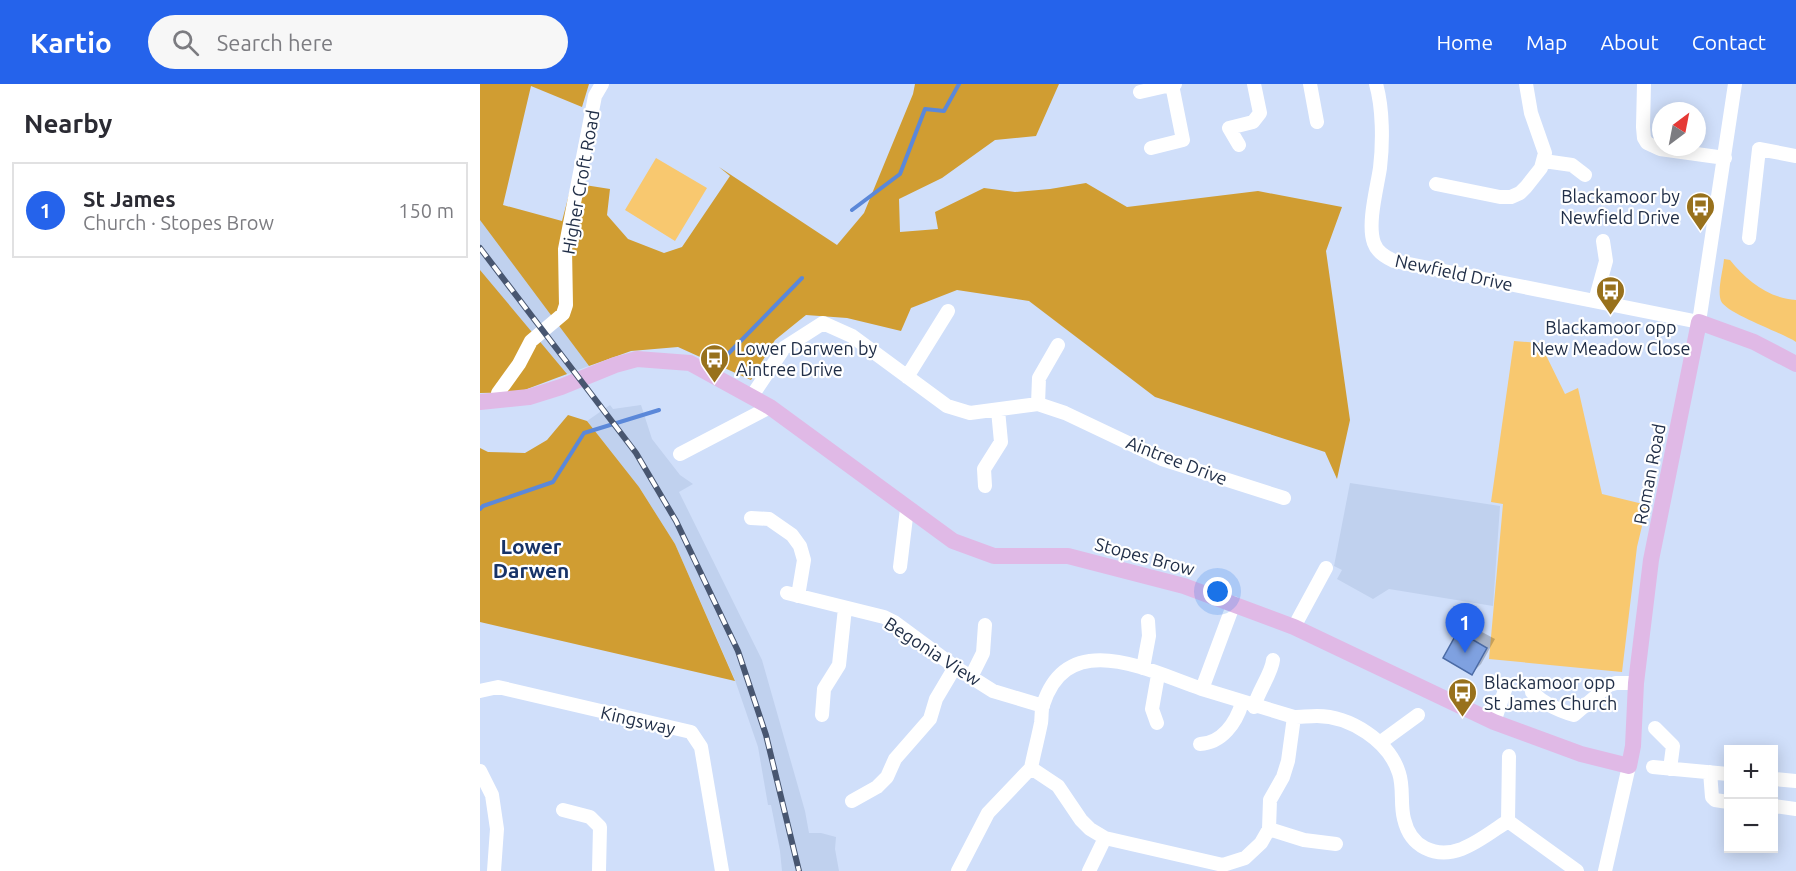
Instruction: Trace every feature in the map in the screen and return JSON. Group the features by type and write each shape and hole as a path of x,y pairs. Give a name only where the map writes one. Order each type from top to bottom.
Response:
{"main road":[{"path":"1699,322 1754,342 1796,364"},
{"name":"Roman Road","path":"1629,766 1633,746 1636,683 1651,560 1699,322"},
{"name":"Stopes Brow","path":"480,402 529,397 637,359 690,363 770,407 953,541 994,556 1068,556 1184,586 1294,627 1494,722 1581,754 1629,766"}],"street":[{"name":"Higher Croft Road","path":"498,401 498,393 519,364 531,341 563,314 566,304 565,249 595,96 602,84"},
{"path":"1239,145 1229,128 1253,122 1260,113 1254,84"},
{"path":"1310,84 1317,122"},
{"name":"Newfield Drive","path":"1376,84 1381,104 1381,146 1371,228 1373,242 1380,253 1394,261 1699,322"},
{"path":"1436,184 1500,197 1511,197 1526,187 1544,161 1545,153 1532,113 1526,84"},
{"path":"1644,84 1643,127 1647,143 1660,149 1725,158"},
{"name":"Roman Road","path":"1699,322 1735,84"},
{"path":"1140,92 1167,85 1183,140 1151,148"},
{"path":"1749,237 1759,149 1796,156"},
{"path":"1544,161 1572,165 1585,175"},
{"path":"1595,301 1606,261 1604,241"},
{"path":"907,376 948,311"},
{"name":"Aintree Drive","path":"752,396 784,348 823,323 852,336 947,406 970,413 1038,404 1065,413 1162,459 1284,498"},
{"path":"1038,404 1039,378 1058,345"},
{"path":"680,454 770,407"},
{"path":"985,486 984,469 1001,442 998,410"},
{"path":"751,518 769,519 774,505"},
{"path":"900,567 907,509"},
{"name":"Begonia View","path":"769,519 792,535 800,546 804,560 792,594 867,612 894,622 955,667 993,691 1043,706"},
{"path":"1294,627 1326,568"},
{"path":"1202,689 1234,603"},
{"path":"822,715 824,689 839,665 845,608"},
{"path":"1143,668 1149,636 1148,621"},
{"path":"970,677 983,653 985,625"},
{"path":"958,871 988,813 1031,768 1043,706 1051,687 1058,678 1079,663 1105,659 1143,668 1248,705 1294,717 1318,716 1337,719 1367,733 1381,742 1400,774 1402,812 1407,830 1414,840 1436,853 1448,854 1462,850 1508,821"},
{"path":"1200,744 1210,744 1218,739 1235,721 1262,685 1273,666 1273,660"},
{"path":"852,801 877,787 887,777 895,759 930,719 936,699 955,667"},
{"path":"1157,723 1152,709 1158,675"},
{"path":"1533,685 1532,692 1536,697 1574,715 1609,685 1636,683"},
{"path":"1494,722 1507,684"},
{"name":"Kingsway","path":"480,691 498,687 691,732 701,747 722,871"},
{"path":"1381,742 1419,715"},
{"path":"1031,768 1058,786 1081,820 1105,838 1223,868 1253,852 1262,843 1269,829 1270,800 1283,777 1288,761 1294,717"},
{"path":"1655,728 1673,746 1670,769"},
{"path":"1508,821 1509,756"},
{"name":"Roman Road","path":"1605,871 1629,766"},
{"path":"1653,767 1724,774"},
{"path":"480,771 492,795 497,829 494,871"},
{"path":"1710,772 1712,797 1724,801"},
{"path":"1778,779 1796,781"},
{"path":"1778,807 1796,809"},
{"path":"563,810 590,817 600,826 598,871"},
{"path":"1508,821 1570,869"},
{"path":"1269,829 1304,840 1336,844"},
{"path":"1089,871 1105,838"}],"shaded area":[{"path":"480,84 589,84 582,107 531,86 503,205 562,221 572,183 610,189 607,215 628,239 664,253 682,247 730,176 719,167 837,245 864,213 913,94 915,84 1059,84 1036,136 995,140 942,178 899,199 900,232 938,229 935,212 984,188 1015,192 1086,183 1127,207 1258,191 1342,207 1326,251 1350,420 1337,479 1325,452 1155,397 1029,301 957,290 911,308 901,331 847,318 806,315 775,340 751,380 678,347 631,351 589,366 480,220"},
{"path":"656,158 707,188 675,241 625,210"},
{"path":"480,218 589,366 559,377 480,276"},
{"path":"1724,259 1730,260 1744,275 1767,292 1796,300 1796,342 1725,306 1721,301 1720,291"},
{"path":"480,270 567,374 519,392 480,393"},
{"path":"1514,341 1540,343 1565,394 1578,388 1602,494 1647,505 1637,547 1622,672 1489,659 1503,504 1491,502"},
{"path":"610,405 613,409 641,405 652,439 680,475 693,484 679,492 762,660 805,811 809,833 836,837 835,849 839,871 782,871 780,851 771,805 768,805 758,747 735,680 675,544 639,487 587,421"},
{"path":"568,415 587,421 639,487 675,544 735,681 480,622 480,448 488,452 525,453 547,440"},
{"path":"1350,483 1500,506 1493,606 1389,589 1373,599 1337,579 1342,570 1334,566"}],"building":[{"path":"1458,631 1487,648 1472,675 1443,658"}],"waterway":[{"path":"852,210 900,174 925,109 944,111 959,84"},
{"path":"728,354 802,278"},
{"path":"480,509 553,482 584,433 659,410"}],"railway":[{"path":"480,248 636,453 676,521 738,651 766,735 799,871"}],"place":[{"name":"Blackamoor by Newfield Drive","path":"1701,232"},
{"name":"Blackamoor opp New Meadow Close","path":"1611,316"},
{"name":"Lower Darwen by Aintree Drive","path":"715,384"},
{"name":"St James","path":"1465,653"},
{"name":"Blackamoor opp St James Church","path":"1463,718"}],"district":[{"name":"Lower Darwen","path":"531,558"}]}
